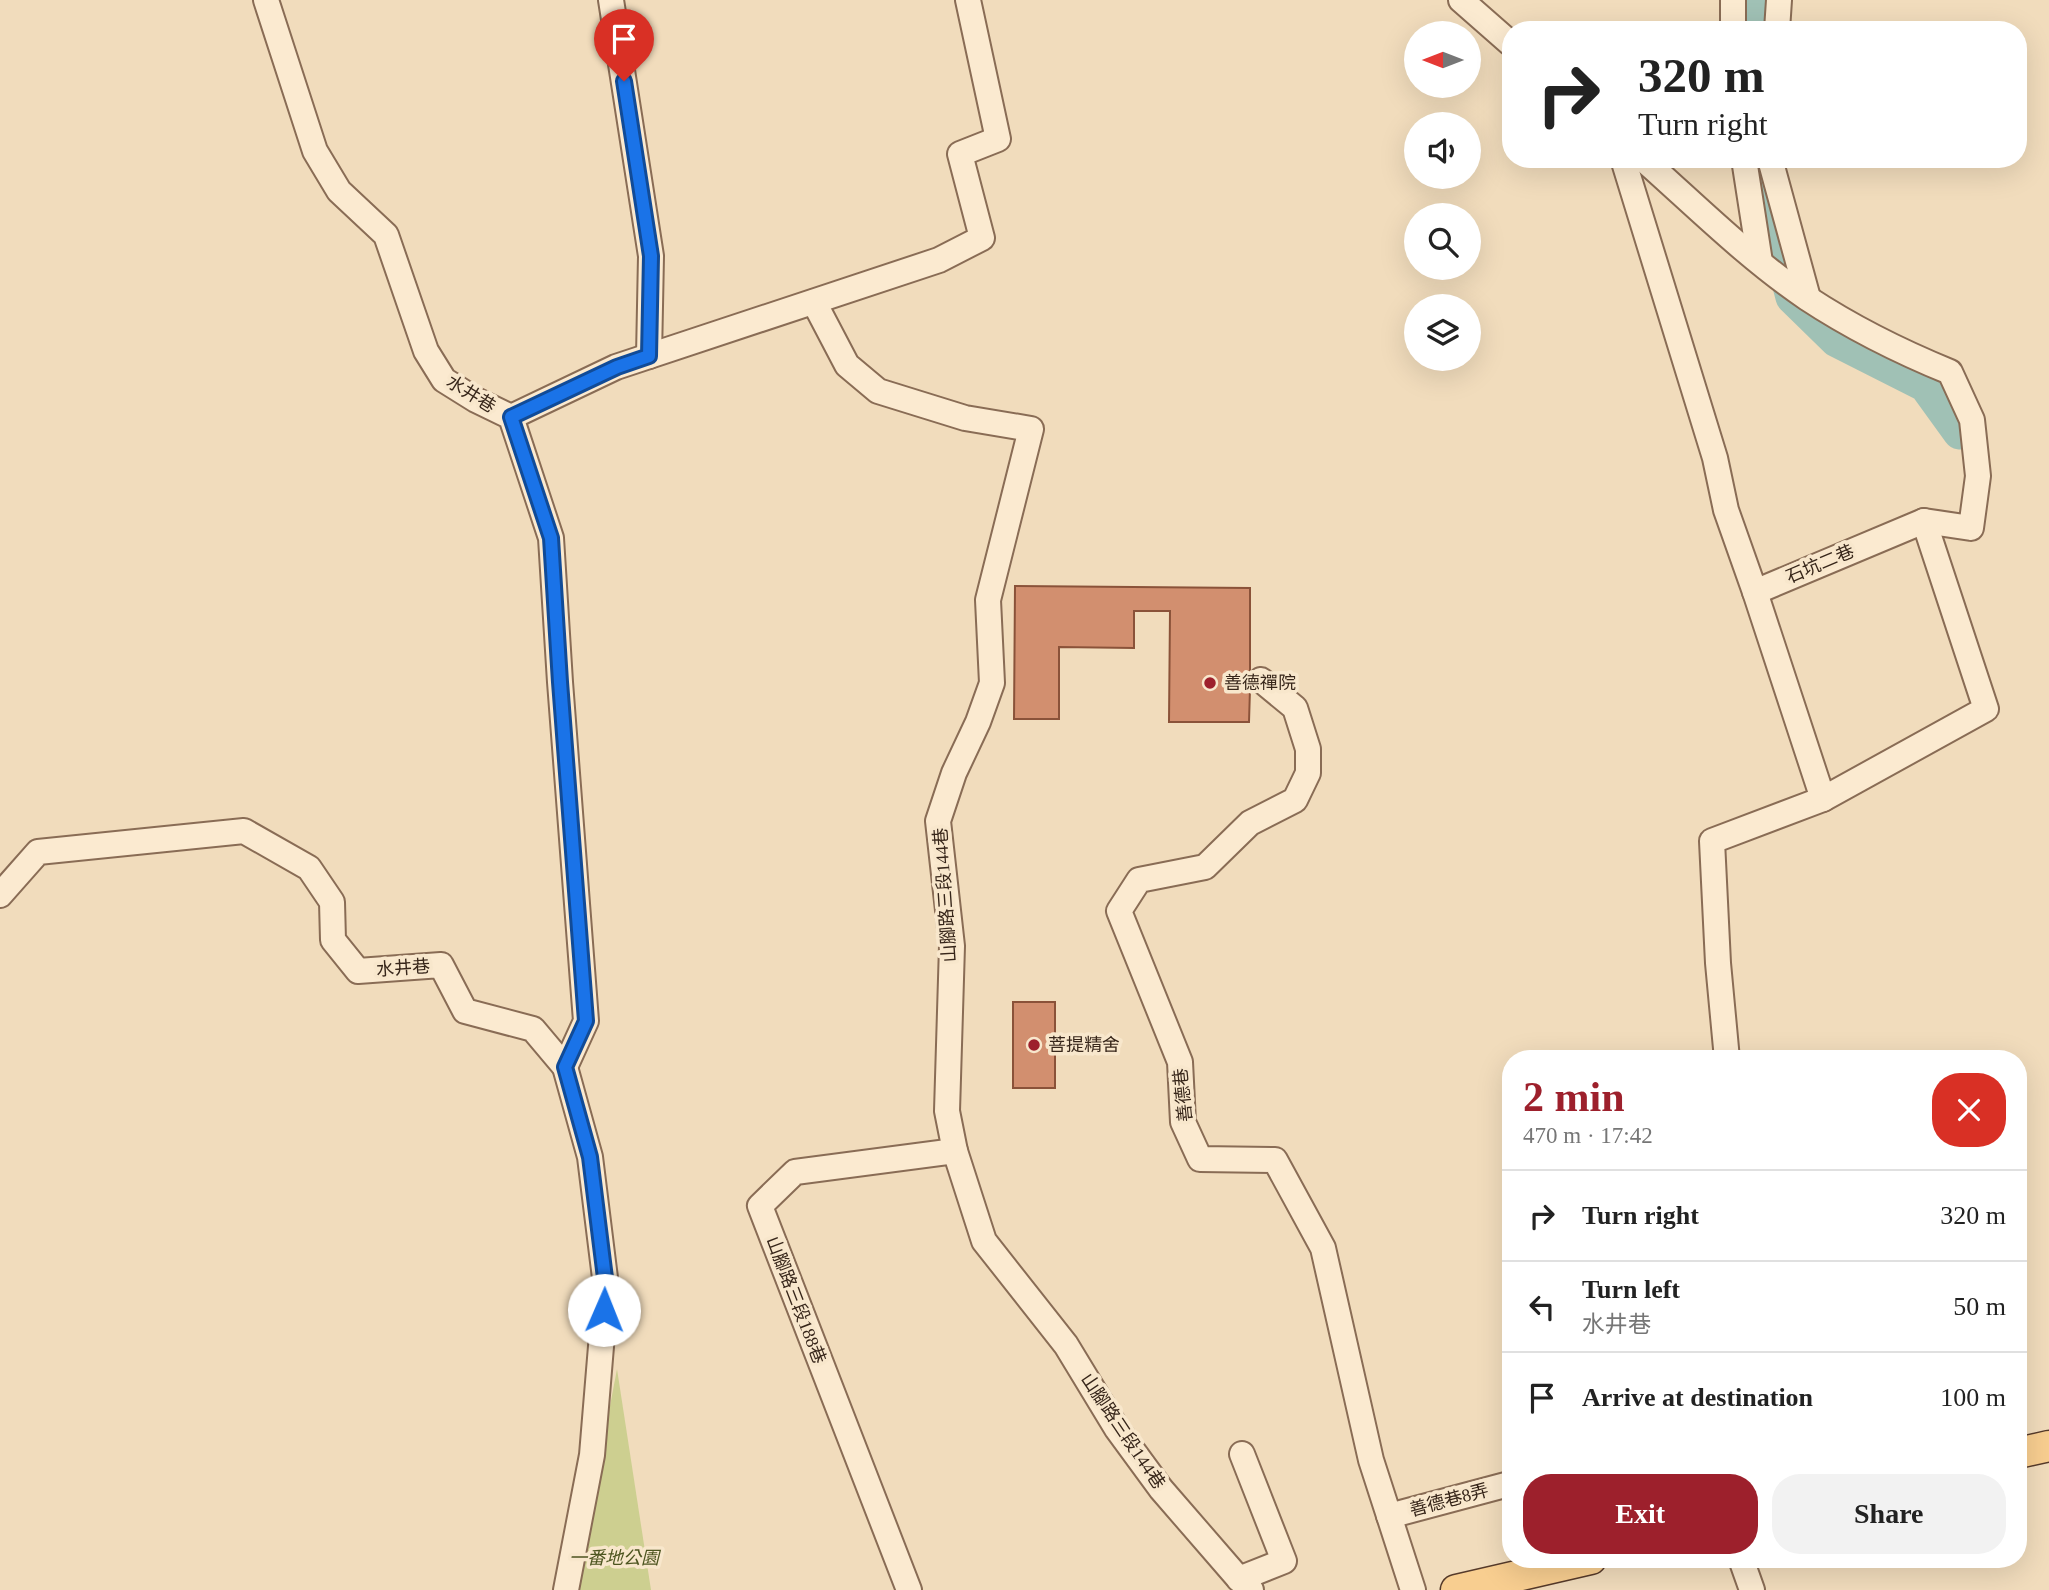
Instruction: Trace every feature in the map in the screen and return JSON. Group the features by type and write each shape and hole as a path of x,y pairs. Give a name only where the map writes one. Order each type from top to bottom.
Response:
{"main road":[{"path":"2027,1451 2049,1446"},
{"path":"1456,1590 1547,1568"}],"street":[{"name":"水井巷","path":"266,0 314,151 339,191 386,235 426,351 444,380 511,417 551,538 586,1021 565,1067"},
{"path":"611,0 651,256 649,356"},
{"path":"511,417 617,367 939,261 982,238 960,154 998,139 968,0"},
{"path":"1461,0 1502,36"},
{"path":"1732,0 1733,21"},
{"path":"1778,21 1779,0"},
{"path":"1626,168 1715,458 1726,510 1823,799"},
{"path":"1653,168 1760,262 1808,298 1909,356 1950,372 1972,420 1978,477 1972,528 1924,521 1986,709 1823,799 1712,841 1718,963 1726,1050"},
{"path":"1745,168 1760,262"},
{"path":"1772,168 1808,298"},
{"name":"山腳路三段144巷","path":"814,302 847,365 878,391 965,418 1031,429 988,600 992,682 978,722 954,773 939,821 952,946 947,1111 955,1152 984,1241 1066,1345 1117,1429 1161,1489 1245,1585"},
{"name":"石坑二巷","path":"1755,592 1924,521"},
{"name":"善德巷","path":"1261,680 1295,708 1308,749 1308,773 1295,800 1250,823 1205,867 1139,880 1119,911 1180,1062 1183,1122 1200,1159 1275,1160 1323,1248 1360,1418 1413,1590"},
{"name":"水井巷","path":"0,895 38,852 244,831 309,868 332,902 333,940 358,971 441,965 465,1011 533,1029 565,1067 590,1157 606,1286 592,1455 566,1590"},
{"name":"山腳路三段188巷","path":"909,1590 760,1206 795,1172 955,1152"},
{"path":"1242,1454 1284,1561 1245,1585"},
{"name":"善德巷8弄","path":"1389,1516 1502,1485"},
{"path":"1744,1568 1752,1590"}],"green space":[{"name":"一番地公園","path":"617,1369 651,1590 575,1590"}],"building":[{"name":"善德禪院","path":"1015,586 1250,588 1250,670 1246,678 1250,689 1249,722 1169,722 1170,611 1134,611 1134,648 1059,647 1059,719 1014,719"},
{"name":"菩提精舍","path":"1013,1002 1055,1002 1055,1088 1013,1088"}],"waterway":[{"path":"1760,21 1763,0"},
{"path":"1759,168 1793,297 1837,340 1926,385 1960,432"}],"place":[{"name":"善德禪院","path":"1210,683"},
{"name":"菩提精舍","path":"1034,1045"}],"route":[{"path":"604,1310 606,1286 590,1157 565,1067 586,1021 551,538 511,417 617,367 649,356 651,256 624,81"}]}
